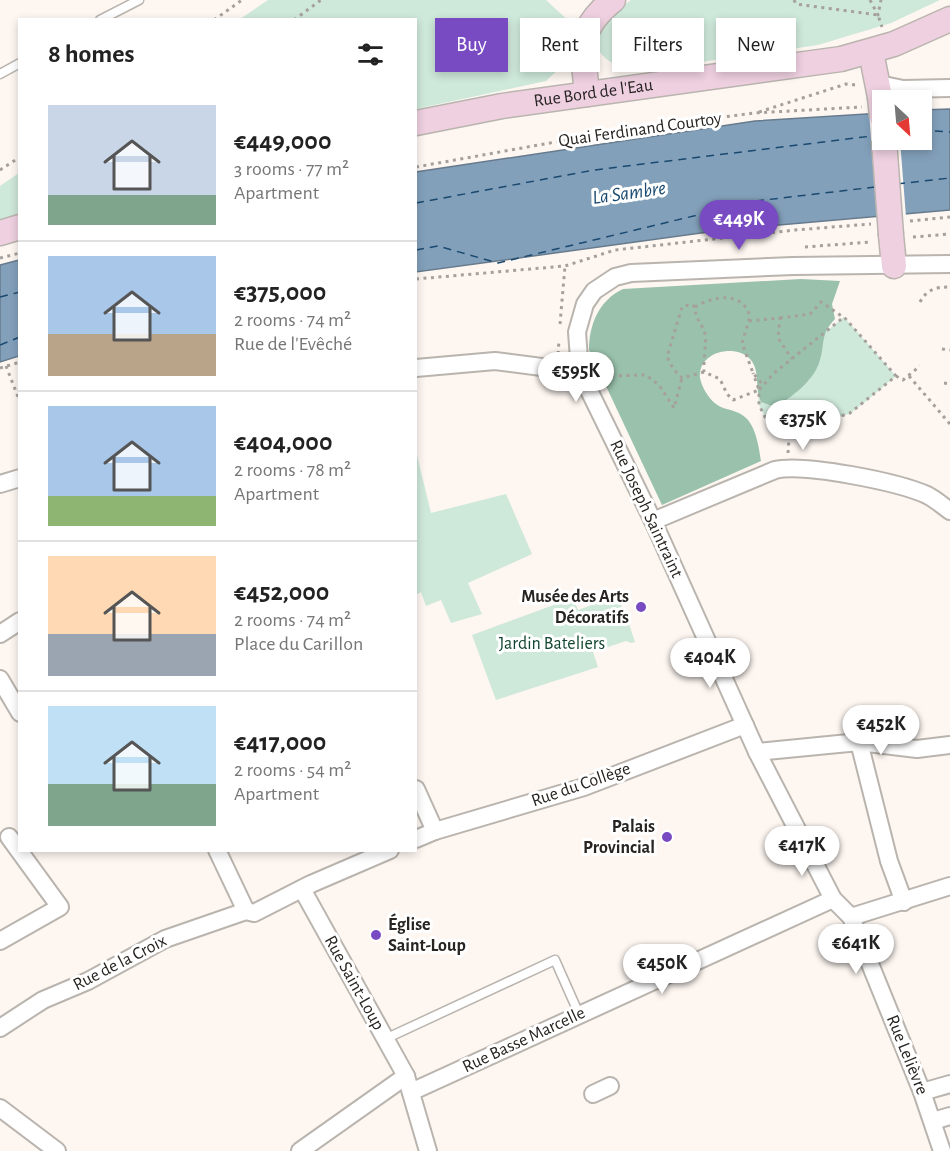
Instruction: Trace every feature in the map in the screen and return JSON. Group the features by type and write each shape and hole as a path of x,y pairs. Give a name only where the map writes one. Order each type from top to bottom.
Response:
{"main road":[{"path":"587,94 584,52 586,31 593,17 613,0"},
{"name":"Rue Bord de l'Eau","path":"417,123 502,106 762,71 871,52 912,37 950,19"},
{"path":"871,52 873,90"},
{"path":"885,150 894,266"},
{"path":"0,233 18,228"}],"street":[{"path":"900,90 950,88"},
{"name":"Rue Joseph Saintraint","path":"833,899 757,752 654,521 580,372 577,332 585,304 594,291 615,277 631,273 793,266 950,264"},
{"path":"417,368 495,361 580,372"},
{"path":"654,521 787,467 845,475 913,491 928,496 950,511"},
{"path":"0,484 18,478"},
{"path":"0,634 18,622"},
{"path":"0,679 18,710"},
{"name":"Rue du Collège","path":"417,839 435,831 584,787 745,725"},
{"path":"859,742 889,861 904,902"},
{"path":"757,752 859,742 917,749 950,746"},
{"path":"417,791 435,831"},
{"path":"0,941 60,907 21,852"},
{"path":"218,852 246,911"},
{"path":"302,889 385,852"},
{"path":"851,917 950,886"},
{"name":"Rue de la Croix","path":"0,1028 44,1000 88,981 165,939 246,911 254,913 302,889"},
{"name":"Rue Saint-Loup","path":"302,889 354,993 385,1039 408,1084 428,1151"},
{"name":"Rue Lelièvre","path":"833,899 851,917 922,1092 942,1151"},
{"name":"Rue Basse Marcelle","path":"300,1151 408,1084 477,1061 833,899"},
{"path":"922,1092 950,1084"},
{"path":"593,1094 610,1086"},
{"path":"0,1108 57,1151"},
{"path":"933,1121 950,1116"}],"lane":[{"path":"104,18 139,0"},
{"path":"0,74 18,64"},
{"path":"385,1039 555,960 579,1014"}],"path":[{"path":"217,18 242,0"},
{"path":"297,18 321,0"},
{"path":"794,0 796,4 878,15"},
{"path":"870,0 883,29"},
{"path":"878,15 881,0"},
{"path":"754,113 846,84 872,97"},
{"name":"Quai Ferdinand Courtoy","path":"417,167 611,132 872,98"},
{"path":"0,170 18,158"},
{"path":"891,230 950,217"},
{"path":"417,279 565,266 615,250 795,230 891,230 950,234"},
{"path":"0,258 18,254"},
{"path":"558,368 565,266"},
{"path":"920,302 925,292 937,287 950,287"},
{"path":"695,307 708,300 728,297 744,305 749,321 742,343 759,390 759,405 765,417 790,423 835,418 850,413 896,376"},
{"path":"749,321 810,314 820,302 844,317 896,376 903,380 920,366"},
{"path":"682,378 674,370 667,357 682,307 691,304 695,307"},
{"path":"695,307 695,318 705,333 702,355 704,372"},
{"path":"682,378 704,372 720,380 727,394 733,399 759,390 792,359 844,317"},
{"path":"780,318 778,338 792,359"},
{"path":"942,349 950,350"},
{"path":"0,368 18,363"},
{"path":"6,366 18,397"},
{"path":"753,373 763,385"},
{"path":"604,376 646,375 659,385 674,408 682,378"},
{"path":"909,376 950,424"},
{"path":"944,383 950,384"},
{"path":"787,467 790,423"}],"green space":[{"path":"268,0 546,0 565,18 520,18 520,72 556,72 546,81 417,109 417,18 241,18"},
{"path":"631,0 940,0 891,23 818,45 796,48 796,18 716,18 716,60 704,62 704,18 612,18 612,63 600,52 600,28 613,13"},
{"path":"18,174 18,215 0,221 0,186"},
{"path":"801,279 840,281 832,304 835,319 825,335 819,363 812,376 801,388 775,407 761,402 753,364 744,354 736,352 720,352 713,355 706,360 700,374 705,391 715,404 741,414 749,422 756,438 761,461 662,505 589,350 591,331 597,314 608,300 623,289"},
{"path":"844,317 896,376 858,408 844,416 808,422 784,422 765,417 758,397 761,402 823,344 823,334"},
{"path":"417,455 431,513 506,494 532,554 468,583 482,614 451,623 441,600 426,606 421,592 417,594"},
{"name":"Jardin Bateliers","path":"617,596 624,612 620,614 623,622 628,621 635,642 626,641 593,652 598,667 496,700 472,635 573,598 578,610"}],"water":[{"name":"La Sambre","path":"950,109 950,210 723,230 417,272 417,172 755,121 872,114 872,150 932,150 932,110"},
{"path":"18,260 18,356 0,362 0,265"}],"pier":[{"path":"869,111 872,111 872,150 901,150 906,217 877,219"}],"ferry route":[{"path":"932,131 950,132"},
{"path":"417,203 594,170 872,136"},
{"path":"897,184 950,178"},
{"path":"417,250 438,246 498,263 756,201 875,187"},
{"path":"0,297 18,292"},
{"path":"0,345 18,338"}],"place":[{"name":"Musée des Arts Décoratifs","path":"641,607"},
{"name":"Palais Provincial","path":"667,837"},
{"name":"Église Saint-Loup","path":"376,935"}]}
